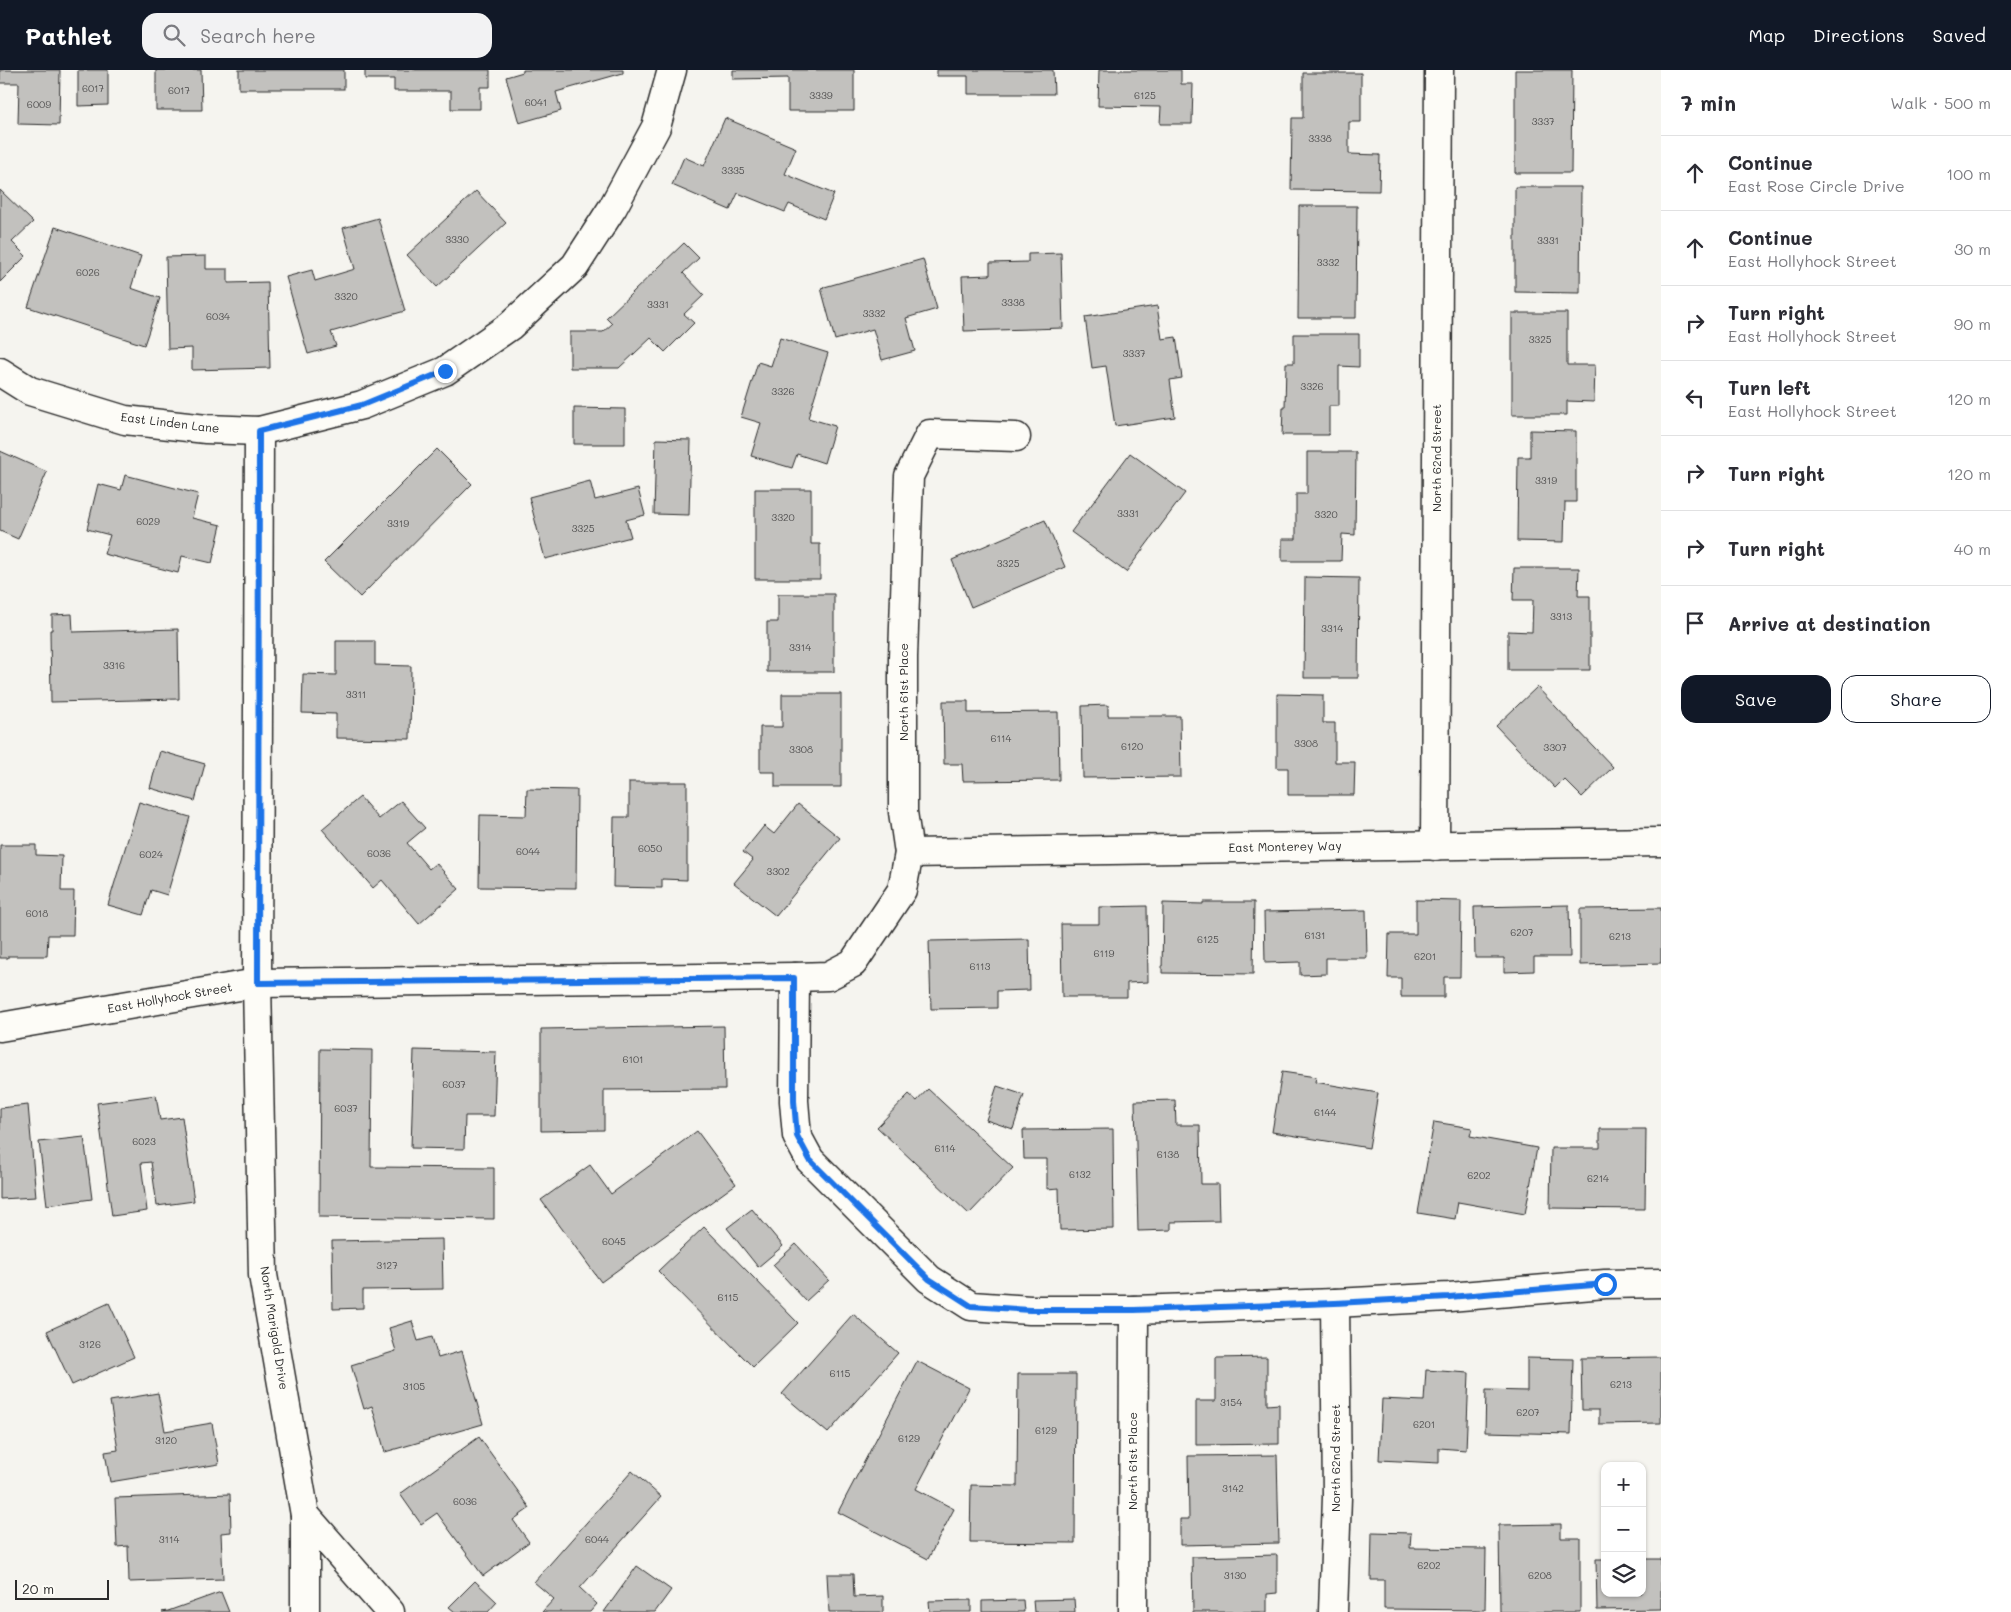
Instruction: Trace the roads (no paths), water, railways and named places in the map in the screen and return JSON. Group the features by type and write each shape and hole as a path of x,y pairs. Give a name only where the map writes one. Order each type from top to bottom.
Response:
{"street":[{"name":"East Linden Lane","path":"0,372 30,391 125,420 206,429 259,431 362,405 445,371 510,326 575,266 613,207 656,127 672,70"},
{"name":"North 62nd Street","path":"1435,846 1439,70"},
{"name":"North Marigold Drive","path":"259,431 258,983 263,1275 305,1516 305,1612"},
{"name":"North 61st Place","path":"794,978 828,976 854,964 902,890 909,853 903,812 903,657 908,476 930,434 1016,437"},
{"name":"East Monterey Way","path":"909,853 1661,842"},
{"name":"East Hollyhock Street","path":"0,1027 258,983 794,978"},
{"path":"794,978 794,1101 797,1136 810,1160 929,1279 971,1306 1030,1310 1134,1310 1335,1303 1449,1297 1605,1284 1661,1283"},
{"name":"North 62nd Street","path":"1333,1612 1337,1497 1335,1303"},
{"name":"North 61st Place","path":"1133,1612 1134,1310"},
{"path":"305,1516 390,1612"}]}
